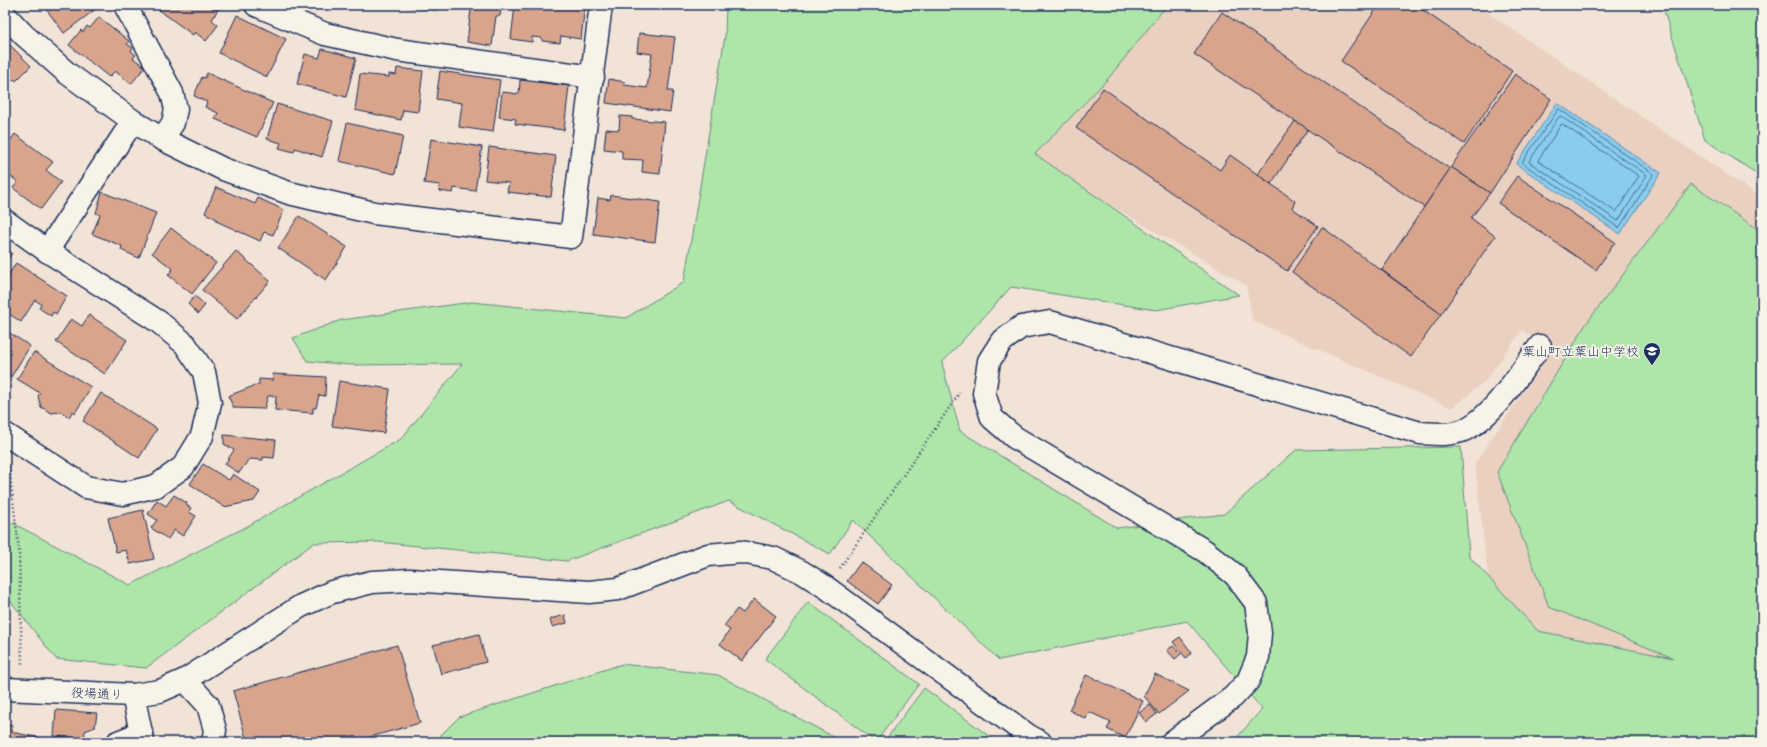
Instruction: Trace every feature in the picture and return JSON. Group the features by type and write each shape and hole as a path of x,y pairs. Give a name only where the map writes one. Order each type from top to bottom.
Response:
{"street":[{"path":"125,5 172,93 176,109 173,123 162,139"},
{"path":"256,5 325,34 396,50 593,77"},
{"path":"5,15 24,35 67,73 133,121 162,139 223,169 289,193 374,213 571,237 602,5"},
{"path":"48,251 133,121"},
{"path":"5,222 159,322 185,344 204,372 210,403 202,436 183,466 156,486 123,494 86,487 5,435"},
{"path":"1172,742 1233,697 1248,680 1258,657 1260,633 1256,603 1235,575 1205,551 1014,437 992,418 984,393 988,361 1001,342 1021,326 1050,322 1420,433 1445,434 1467,429 1489,414 1540,346"},
{"name":"役場通り","path":"14,689 133,695 160,692 185,680 301,606 332,592 372,582 410,580 589,592 618,589 708,555 741,552 773,558 802,572 827,588 1029,736 1040,742"},
{"path":"185,680 208,705 215,730 213,742"},
{"path":"118,742 142,738 133,695"}],"path":[{"path":"827,588 962,388 984,393"},
{"path":"5,435 19,550 14,689"}],"shaded area":[{"name":"葉山町立葉山中学校","path":"1110,5 1476,5 1762,198 1762,720 1496,648 1475,463 1551,351 1522,330 1486,380 1452,408 1253,321 1246,285 1000,140"}],"green space":[{"path":"726,5 1167,5 1107,80 1035,154 1239,295 1156,310 1011,287 942,363 960,431 1117,528 1224,514 1296,450 1461,447 1469,556 1538,631 1673,658 1549,607 1497,472 1586,324 1691,184 1762,232 1762,742 1233,742 1262,709 1187,621 999,660 853,520 830,554 729,501 567,561 378,542 314,543 146,668 56,659 5,594 5,519 130,585 246,527 401,439 462,364 351,365 307,361 293,338 341,320 472,302 626,318 684,282 725,36"},
{"path":"1662,5 1762,5 1762,177 1705,140"},
{"path":"808,602 919,684 876,742 765,659"},
{"path":"622,664 718,675 843,742 434,742 459,717"},
{"path":"924,688 997,742 884,742"}],"water":[{"path":"1557,103 1661,173 1620,234 1516,164"}],"building":[{"path":"43,5 101,5 64,33"},
{"path":"163,5 212,5 218,9 212,20 218,25 206,41 195,32 193,35 159,10"},
{"path":"393,5 436,5 436,10"},
{"path":"466,5 498,5 497,8 501,9 500,16 496,16 492,46 467,42 471,9 466,8"},
{"path":"515,5 585,5 581,39 561,36 560,43 542,41 542,38 532,37 532,42 511,39"},
{"path":"1379,5 1415,5 1512,71 1464,144 1341,61"},
{"path":"1222,12 1450,169 1424,207 1194,54"},
{"path":"237,15 286,39 267,77 219,53"},
{"path":"99,17 129,41 127,44 133,48 131,51 136,55 133,58 145,67 131,84 115,71 109,77 69,45 81,30 83,32 87,26 90,28"},
{"path":"639,33 675,37 668,91 673,91 670,112 606,103 609,79 625,82 624,85 647,88 652,54 637,52"},
{"path":"5,40 31,66 16,81 14,79 5,88"},
{"path":"322,49 356,58 346,97 297,84 305,54 319,58"},
{"path":"397,68 423,71 418,112 403,110 401,120 355,110 360,74 389,77 389,74 396,75"},
{"path":"440,71 500,80 493,132 459,127 462,103 436,99"},
{"path":"207,73 273,103 257,137 215,119 218,113 205,107 207,102 194,96 202,77 205,78"},
{"path":"1515,74 1551,99 1490,193 1451,167"},
{"path":"520,80 569,86 564,130 515,124 516,119 499,117 502,92 519,94"},
{"path":"1103,88 1220,170 1230,155 1295,201 1292,208 1318,226 1287,271 1076,128"},
{"path":"277,104 333,121 322,157 295,148 294,152 279,148 281,143 267,139"},
{"path":"620,116 632,117 632,119 665,122 660,174 642,172 643,160 622,159 622,151 604,149 606,129 619,130"},
{"path":"1295,121 1308,129 1271,184 1258,174"},
{"path":"347,123 403,136 395,174 339,161"},
{"path":"15,134 53,162 46,170 61,182 41,209 13,188 18,182 5,172 5,148"},
{"path":"431,139 482,147 475,191 454,188 453,193 439,191 440,185 424,183"},
{"path":"489,147 556,156 551,197 507,192 509,183 485,180"},
{"path":"1451,167 1490,193 1471,218 1495,236 1441,314 1382,270"},
{"path":"1517,176 1615,242 1596,270 1498,203"},
{"path":"216,187 255,204 258,198 284,210 273,235 264,232 260,241 216,221 217,219 205,213"},
{"path":"102,192 156,213 139,258 121,250 122,246 92,234 100,215 96,213"},
{"path":"611,195 660,202 655,242 593,234 598,198 610,200"},
{"path":"299,216 347,247 326,280 278,248"},
{"path":"1322,227 1441,314 1411,357 1292,272"},
{"path":"171,228 216,263 192,294 168,275 173,269 152,253"},
{"path":"5,248 12,253 5,263"},
{"path":"236,251 270,281 237,319 202,290"},
{"path":"16,263 67,296 56,314 53,312 51,316 39,308 41,304 35,300 21,322 5,311 5,281"},
{"path":"195,296 205,305 198,314 188,304"},
{"path":"89,315 127,340 105,374 56,342 71,319 82,326"},
{"path":"5,330 30,346 11,377 5,373"},
{"path":"34,352 91,387 75,413 73,411 69,417 61,412 51,413 41,407 38,396 40,393 17,379"},
{"path":"272,374 326,377 325,396 319,395 316,408 313,408 313,413 275,410 276,396 268,396 264,409 234,408 228,396 259,384 259,379 273,380"},
{"path":"339,381 390,389 384,433 332,426"},
{"path":"101,393 157,429 139,458 83,421"},
{"path":"224,435 276,440 274,458 263,457 263,460 249,459 239,473 225,464 234,450 224,444"},
{"path":"203,464 229,480 233,474 260,492 254,501 224,507 190,484"},
{"path":"174,495 187,503 186,505 191,508 189,512 196,516 183,536 174,530 168,539 151,528 157,520 148,514 157,500 166,506"},
{"path":"143,510 154,559 130,564 126,550 116,552 108,518"},
{"path":"861,562 892,585 878,604 847,581"},
{"path":"754,599 776,616 742,661 720,644 730,630 724,626 737,609 743,613"},
{"path":"565,615 567,623 552,627 550,619"},
{"path":"479,634 486,662 441,674 433,645"},
{"path":"1180,637 1192,653 1186,658 1173,642"},
{"path":"397,645 420,723 352,742 247,742 233,691"},
{"path":"1173,646 1181,654 1175,659 1167,650"},
{"path":"1155,674 1189,691 1159,714 1144,696"},
{"path":"1086,675 1143,701 1125,738 1107,729 1111,722 1089,712 1086,719 1069,710"},
{"path":"1150,705 1157,714 1146,722 1139,713"},
{"path":"56,710 97,713 95,727 85,731 84,739 54,736"},
{"path":"5,725 13,726 12,732 58,742 5,742"}],"place":[{"name":"葉山町立葉山中学校","path":"1652,366"}]}
